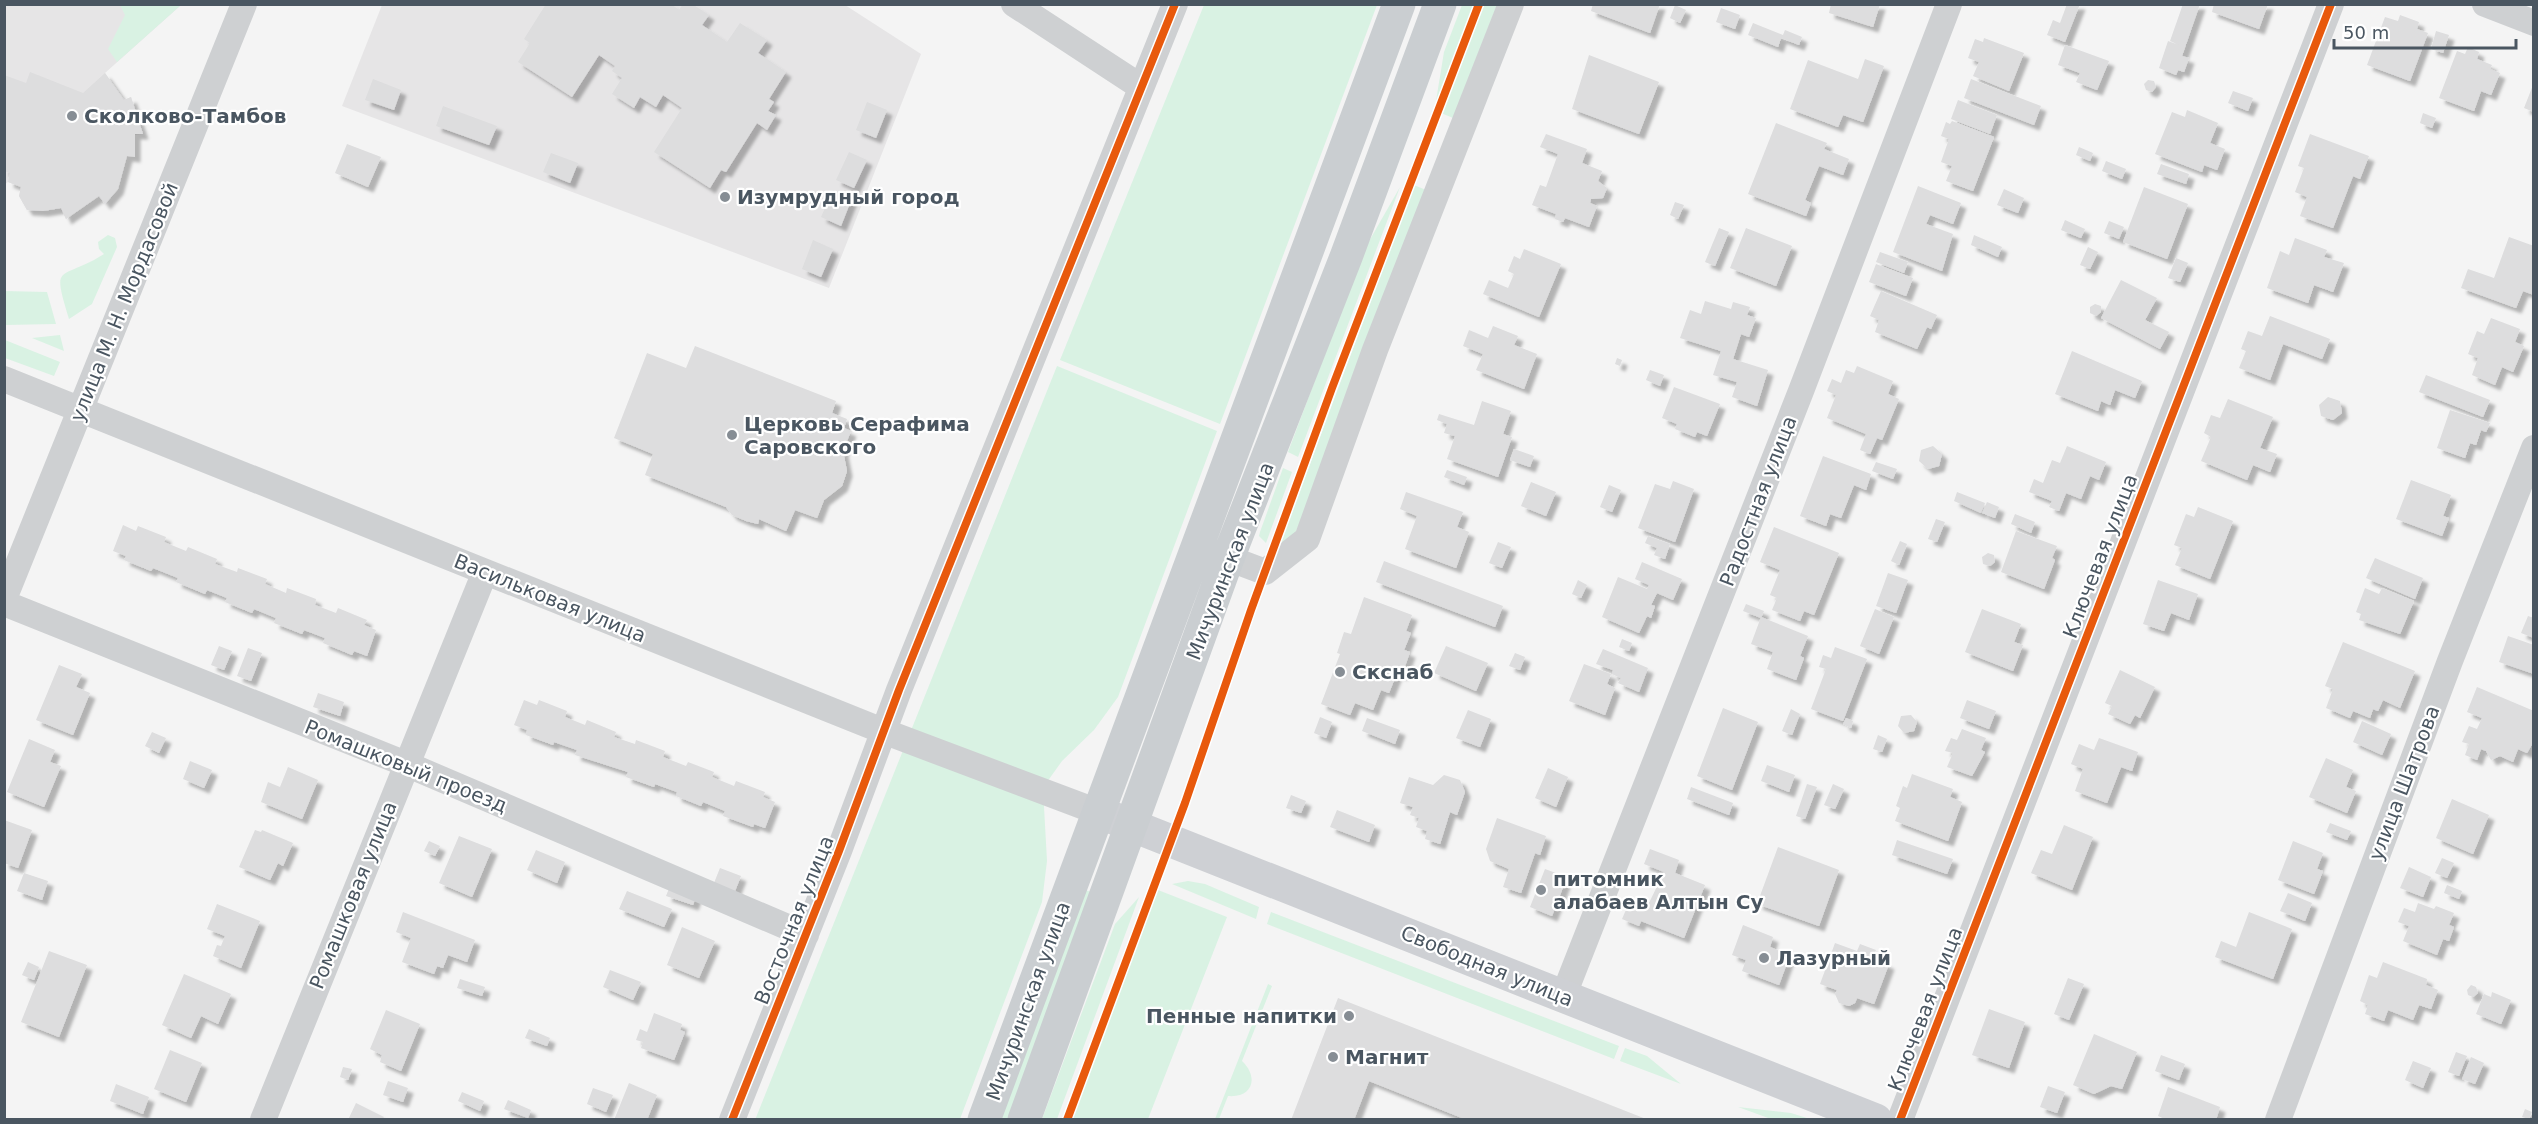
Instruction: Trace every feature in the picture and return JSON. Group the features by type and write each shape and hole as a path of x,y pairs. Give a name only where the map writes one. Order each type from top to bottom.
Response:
{"main road":[{"name":"Мичуринская улица","path":"984,1119 1399,4"},
{"name":"Мичуринская улица","path":"1024,1119 1133,826 1228,558 1338,279 1440,4"},
{"name":"Свободная улица","path":"1098,812 1876,1119"}],"street":[{"name":"улица М. Н. Мордасовой","path":"4,601 244,4"},
{"path":"1014,4 1142,87"},
{"name":"Восточная улица","path":"732,1119 806,935 883,731 1175,4"},
{"path":"1228,558 1265,572 1307,538 1375,350 1512,4"},
{"name":"Радостная улица","path":"1563,996 1801,391 1949,4"},
{"name":"Ключевая улица","path":"1900,1119 2331,4"},
{"path":"2484,4 2534,23"},
{"name":"Васильковая улица","path":"4,379 883,731 1098,812"},
{"name":"улица Шатрова","path":"2278,1119 2450,661 2534,448"},
{"name":"Ромашковая улица","path":"263,1119 485,572"},
{"name":"Ромашковый проезд","path":"4,601 406,764 806,935"}],"shaded area":[{"name":"Сколково-Тамбов","path":"5,5 181,5 105,73 124,100 131,97 143,134 135,135 135,157 127,157 118,189 105,204 99,196 66,219 60,208 43,211 27,210 19,196 21,187 8,182 5,184"},
{"name":"Изумрудный город","path":"382,5 845,5 921,54 829,288 342,106"}],"green space":[{"path":"120,5 181,5 117,62 108,49 125,15"},
{"path":"1204,5 1377,5 1220,424 1060,360"},
{"path":"1462,5 1474,5 1435,107 1444,52"},
{"path":"1482,5 1497,5 1453,118 1441,113"},
{"path":"1414,185 1426,190 1320,477 1294,536 1279,547"},
{"path":"1400,187 1298,457 1288,452 1364,250"},
{"path":"108,235 115,238 117,247 92,304 69,319 61,288 63,275 104,254 99,249 98,242"},
{"path":"4,291 47,292 56,324 5,325"},
{"path":"60,335 64,351 32,338"},
{"path":"5,340 60,362 54,376 5,358"},
{"path":"1057,366 1217,431 1118,697 1094,730 1062,761 1047,782 1044,807 1047,861 1042,902 960,1119 755,1120"},
{"path":"1283,468 1292,472 1266,543 1259,536"},
{"path":"1188,881 1205,884 1259,907 1256,919 1172,884"},
{"path":"1085,890 1091,892 1008,1119 997,1120"},
{"path":"1158,890 1227,917 1148,1119 1068,1119 1153,892"},
{"path":"1139,897 1057,1119 1042,1119 1115,924"},
{"path":"1271,912 1619,1046 1614,1059 1267,924"},
{"path":"1268,984 1272,986 1242,1061 1250,1074 1251,1085 1243,1094 1228,1096 1219,1119 1215,1119"},
{"path":"1625,1048 1647,1056 1681,1084 1620,1061"},
{"path":"1738,1107 1791,1113 1810,1119 1771,1119"}],"building":[{"path":"546,4 671,4 679,10 683,4 692,4 709,15 702,25 727,42 740,23 767,40 758,53 786,72 769,99 774,102 768,111 776,115 767,130 757,123 726,172 721,170 710,188 654,152 682,108 663,95 656,107 640,97 634,108 612,94 622,78 612,71 615,66 599,55 572,97 518,62 530,43 524,39"},
{"path":"1593,4 1660,4 1650,33 1591,11"},
{"path":"1831,4 1880,4 1873,27 1829,13"},
{"path":"2067,4 2080,4 2065,42 2047,35 2053,20 2060,23"},
{"path":"2183,4 2200,4 2182,56 2189,58 2184,72 2178,70 2176,75 2159,68 2168,41 2179,45 2170,41"},
{"path":"2214,4 2268,4 2259,29 2212,12"},
{"path":"1675,5 1686,10 1680,23 1670,18"},
{"path":"1721,8 1740,15 1735,29 1716,22"},
{"path":"2400,15 2419,22 2417,29 2428,33 2410,81 2367,65 2385,17 2398,21"},
{"path":"1753,23 1783,35 1785,30 1802,37 1799,45 1781,38 1778,47 1748,35"},
{"path":"2436,31 2449,35 2443,53 2431,49"},
{"path":"1984,38 2024,53 2009,91 1973,76 1979,62 1968,58 1975,39 1983,42"},
{"path":"2065,45 2109,61 2097,90 2076,82 2080,73 2058,65"},
{"path":"2468,47 2479,52 2477,59 2492,65 2490,69 2500,73 2491,95 2481,91 2474,111 2439,98 2457,51 2465,54"},
{"path":"1589,55 1659,82 1639,134 1572,109"},
{"path":"1865,59 1884,66 1863,122 1843,115 1838,127 1790,109 1808,60 1858,79"},
{"path":"30,72 83,93 105,73 124,100 131,97 143,134 135,134 135,157 127,156 118,189 105,204 99,196 66,219 61,208 43,211 27,210 19,196 21,187 8,182 10,173 4,171 4,75 26,83"},
{"path":"373,79 401,90 394,110 365,100"},
{"path":"1971,79 2041,106 2034,125 1964,98"},
{"path":"2148,80 2154,81 2156,87 2152,92 2146,90 2144,84"},
{"path":"2534,85 2534,112 2524,108"},
{"path":"2233,91 2253,98 2248,111 2228,103"},
{"path":"1958,100 1997,115 1990,134 1951,119"},
{"path":"867,102 887,110 876,138 856,130"},
{"path":"443,106 497,126 489,145 436,126"},
{"path":"2187,110 2218,123 2210,143 2225,149 2217,170 2204,165 2202,172 2155,154 2172,112 2185,117"},
{"path":"2423,113 2436,118 2432,128 2420,123"},
{"path":"1952,121 1994,137 1973,191 1946,181 1952,166 1941,162 1949,139 1941,136 1946,122 1950,124"},
{"path":"1776,123 1827,143 1824,149 1849,159 1843,175 1819,166 1805,200 1811,203 1806,216 1748,194"},
{"path":"1546,134 1587,149 1582,163 1602,171 1598,181 1607,188 1603,198 1591,199 1590,203 1597,206 1589,227 1565,218 1563,222 1555,219 1556,214 1532,205 1540,185 1546,187 1558,154 1540,147"},
{"path":"2310,134 2369,156 2360,179 2353,176 2333,228 2300,216 2307,197 2295,192 2304,168 2298,166"},
{"path":"347,144 381,157 368,187 335,173"},
{"path":"2079,147 2093,153 2090,161 2076,155"},
{"path":"849,152 867,160 854,188 836,180"},
{"path":"551,153 578,163 570,183 543,172"},
{"path":"2106,161 2126,169 2122,179 2102,171"},
{"path":"2161,164 2189,174 2186,184 2157,174"},
{"path":"1918,186 1961,203 1953,224 1930,215 1926,224 1953,234 1942,271 1893,252"},
{"path":"2144,187 2188,204 2167,259 2123,242"},
{"path":"2004,189 2024,198 2018,213 1997,205"},
{"path":"833,190 852,198 841,226 821,217"},
{"path":"1675,202 1684,205 1678,219 1670,215"},
{"path":"2065,220 2085,229 2081,238 2061,230"},
{"path":"2109,221 2124,227 2119,239 2104,233"},
{"path":"1719,228 1729,232 1715,266 1705,262"},
{"path":"1746,228 1792,246 1776,286 1730,268"},
{"path":"1974,235 2002,247 1998,257 1971,245"},
{"path":"2509,237 2534,246 2534,295 2523,291 2516,308 2461,288 2468,269 2494,278"},
{"path":"2295,238 2327,250 2324,257 2344,263 2333,292 2314,285 2308,303 2267,288 2280,251 2289,255"},
{"path":"813,240 833,249 821,277 802,269"},
{"path":"2088,247 2098,252 2090,269 2080,265"},
{"path":"1524,249 1561,264 1539,317 1483,294 1489,280 1508,288 1514,274 1508,271 1514,256 1520,259"},
{"path":"1880,252 1908,262 1904,273 1876,262"},
{"path":"2176,258 2188,263 2180,282 2168,278"},
{"path":"1876,264 1913,278 1906,296 1869,282"},
{"path":"2121,280 2157,298 2145,320 2169,332 2160,349 2101,318"},
{"path":"1881,291 1937,315 1931,329 1927,327 1917,349 1875,332 1879,320 1870,316"},
{"path":"1705,301 1731,309 1733,302 1750,307 1747,315 1756,318 1749,337 1741,334 1733,359 1768,370 1757,406 1732,397 1737,382 1713,375 1721,351 1680,338 1690,310 1701,314"},
{"path":"2095,304 2101,306 2101,312 2096,316 2090,313 2090,307"},
{"path":"2270,316 2330,339 2322,359 2283,344 2270,380 2239,368 2246,351 2241,349 2248,331 2262,336"},
{"path":"2491,318 2520,329 2515,342 2524,346 2513,372 2502,367 2495,385 2472,375 2478,358 2468,354 2477,331 2484,334"},
{"path":"1493,326 1518,336 1514,345 1537,354 1524,389 1476,370 1483,354 1463,346 1469,330 1488,338"},
{"name":"Церковь Серафима Саровского","path":"695,346 836,401 832,413 847,419 844,428 851,431 843,451 847,471 842,486 824,500 817,518 795,510 786,531 759,519 758,524 746,521 732,515 726,507 645,475 653,454 614,438 647,353 686,368"},
{"path":"2072,351 2142,381 2135,398 2115,390 2110,405 2101,401 2098,411 2055,394"},
{"path":"1617,358 1622,360 1620,366 1615,364"},
{"path":"1857,366 1893,381 1888,394 1899,399 1882,440 1877,438 1870,454 1860,450 1866,434 1827,418 1836,395 1827,391 1832,379 1841,383 1846,370 1854,373"},
{"path":"1650,370 1664,375 1660,386 1646,380"},
{"path":"2426,375 2490,400 2483,417 2419,392"},
{"path":"1674,387 1720,404 1707,436 1697,432 1695,437 1675,429 1677,424 1662,418"},
{"path":"2328,397 2340,401 2342,413 2333,420 2321,416 2319,405"},
{"path":"2228,399 2273,417 2260,448 2277,454 2270,472 2253,465 2247,480 2201,461 2211,437 2204,433 2211,415 2220,418"},
{"path":"1482,401 1511,411 1503,434 1512,437 1498,477 1447,459 1455,436 1444,433 1447,424 1437,420 1439,414 1474,425"},
{"path":"2450,410 2490,423 2486,432 2481,430 2476,445 2470,443 2465,458 2437,448"},
{"path":"1933,446 1942,454 1939,466 1928,469 1919,461 1921,450"},
{"path":"2067,446 2106,462 2099,480 2090,476 2081,499 2066,493 2059,511 2049,507 2052,501 2029,492 2034,479 2043,483 2052,460 2060,463"},
{"path":"1514,449 1534,456 1530,467 1510,460"},
{"path":"1823,456 1871,474 1866,490 1854,485 1841,518 1830,514 1826,526 1800,516"},
{"path":"1876,462 1897,469 1893,479 1872,471"},
{"path":"1447,470 1467,477 1464,485 1444,477"},
{"path":"2411,480 2451,495 2443,516 2449,518 2442,536 2396,519"},
{"path":"1673,481 1694,489 1675,542 1638,528 1655,484 1670,489"},
{"path":"1531,482 1556,492 1546,516 1521,506"},
{"path":"1609,485 1621,490 1612,512 1600,507"},
{"path":"1406,492 1463,512 1457,527 1469,532 1456,568 1405,549 1417,516 1400,509"},
{"path":"1957,492 1985,503 1981,513 1954,501"},
{"path":"1987,502 1999,507 1995,518 1982,513"},
{"path":"2198,507 2233,521 2210,579 2175,565 2182,548 2174,545 2186,514 2194,517"},
{"path":"2015,514 2035,522 2031,533 2011,524"},
{"path":"1936,519 1945,522 1937,542 1928,539"},
{"path":"123,525 136,531 138,526 166,537 164,542 186,551 188,547 217,559 215,564 237,572 238,568 267,579 265,584 286,593 287,588 316,599 315,605 336,613 338,608 367,620 364,625 376,630 367,656 354,651 352,655 323,643 325,638 304,630 302,634 274,623 276,618 254,609 252,613 225,602 227,598 207,590 205,594 176,582 178,578 153,568 151,571 124,560 126,556 113,551"},
{"path":"1774,527 1839,553 1814,615 1804,611 1800,621 1772,610 1777,598 1770,595 1780,570 1760,562"},
{"path":"2016,531 2057,546 2052,558 2055,560 2044,589 2001,572"},
{"path":"1648,536 1670,544 1665,559 1654,555 1657,548 1645,543"},
{"path":"1900,541 1907,544 1899,565 1891,561"},
{"path":"1498,542 1511,547 1502,568 1489,563"},
{"path":"1988,553 1994,555 1995,562 1990,566 1983,564 1982,557"},
{"path":"2375,558 2423,578 2415,599 2366,578"},
{"path":"1384,561 1503,606 1495,627 1376,582"},
{"path":"1642,562 1682,579 1673,600 1657,593 1651,605 1655,606 1651,618 1647,616 1639,633 1602,617 1618,577 1647,589 1649,585 1635,579"},
{"path":"1888,573 1908,580 1896,613 1876,606"},
{"path":"1578,580 1587,585 1581,598 1572,594"},
{"path":"2158,580 2198,594 2189,620 2171,613 2164,631 2143,624"},
{"path":"2365,588 2379,594 2382,588 2414,601 2400,634 2359,620 2361,614 2356,612"},
{"path":"1364,597 1412,615 1406,631 1411,633 1404,650 1410,652 1402,675 1397,673 1389,693 1381,690 1373,710 1355,703 1350,715 1321,704 1340,654 1337,653 1344,632 1351,634"},
{"path":"1746,604 1764,611 1761,618 1743,611"},
{"path":"1875,609 1894,617 1879,654 1860,646"},
{"path":"1982,609 2021,624 2014,642 2023,645 2013,671 1965,652"},
{"path":"2528,616 2534,618 2534,638 2521,633"},
{"path":"1761,617 1808,636 1800,656 1804,658 1796,680 1767,669 1773,652 1751,644"},
{"path":"2508,636 2534,645 2534,674 2499,662"},
{"path":"1622,639 1632,643 1629,651 1619,647"},
{"path":"2343,642 2415,671 2400,708 2383,700 2378,711 2373,709 2370,718 2353,711 2350,718 2326,708 2333,689 2325,686"},
{"path":"219,646 232,651 224,670 211,665"},
{"path":"1446,646 1488,663 1476,691 1434,673"},
{"path":"1835,647 1867,659 1843,721 1811,709 1826,669 1819,667 1823,655 1831,658"},
{"path":"248,648 262,653 251,681 237,676"},
{"path":"1603,649 1648,668 1639,692 1618,683 1621,678 1612,674 1613,670 1596,664"},
{"path":"1515,653 1525,657 1520,670 1509,666"},
{"path":"1584,664 1611,674 1607,684 1615,688 1605,715 1569,701"},
{"path":"59,665 82,674 76,687 90,693 73,735 36,720"},
{"path":"2120,670 2155,687 2140,718 2135,715 2130,724 2108,714 2112,706 2105,703"},
{"path":"2477,687 2534,711 2534,741 2527,753 2518,749 2513,762 2500,756 2491,760 2486,751 2481,749 2477,760 2465,755 2469,744 2462,742 2469,726 2477,729 2482,718 2467,712"},
{"path":"318,693 344,702 340,716 313,707"},
{"path":"524,700 537,705 539,700 567,711 565,717 585,725 587,720 616,732 614,737 635,744 636,740 665,751 663,757 686,766 688,762 714,772 712,777 734,786 736,781 765,792 763,797 775,802 765,828 754,824 753,827 723,816 725,811 703,802 701,806 676,796 677,792 626,777 628,772 575,755 577,750 554,742 553,745 526,735 527,730 514,725"},
{"path":"1967,700 1996,711 1989,729 1960,718"},
{"path":"1723,708 1758,722 1732,790 1697,776"},
{"path":"1791,709 1800,714 1792,735 1782,731"},
{"path":"1468,710 1491,719 1480,747 1456,738"},
{"path":"1911,715 1917,722 1914,731 1904,733 1898,726 1901,716"},
{"path":"1320,717 1332,722 1326,738 1314,733"},
{"path":"1367,718 1400,730 1395,744 1362,731"},
{"path":"1846,718 1853,721 1851,728 1843,724"},
{"path":"2362,721 2391,734 2382,755 2353,742"},
{"path":"1962,729 1986,738 1981,750 1985,752 1972,776 1947,767 1953,753 1945,751 1951,738 1957,740"},
{"path":"152,732 166,738 159,753 145,746"},
{"path":"1878,735 1887,739 1882,752 1873,749"},
{"path":"2099,738 2138,752 2132,771 2121,767 2107,803 2075,791 2083,769 2071,764 2079,744 2094,750"},
{"path":"29,739 55,750 50,762 61,766 44,807 7,792"},
{"path":"2326,758 2353,770 2346,787 2356,791 2347,813 2309,797"},
{"path":"190,761 212,770 204,788 183,779"},
{"path":"1767,765 1795,775 1789,792 1761,781"},
{"path":"288,767 318,780 302,819 261,802 268,782 280,787"},
{"path":"1548,768 1568,777 1556,807 1535,798"},
{"path":"1912,774 1953,789 1950,797 1962,802 1948,841 1895,821 1900,808 1896,806 1903,786 1907,788"},
{"path":"1444,775 1460,780 1465,792 1457,815 1450,812 1440,844 1425,839 1427,831 1416,827 1419,818 1410,815 1413,807 1400,803 1409,777 1433,785"},
{"path":"1807,784 1817,787 1805,819 1796,816"},
{"path":"1833,784 1844,789 1835,809 1824,805"},
{"path":"1691,787 1733,803 1729,815 1687,799"},
{"path":"1291,795 1306,801 1301,813 1286,808"},
{"path":"2452,799 2489,815 2473,854 2436,838"},
{"path":"1337,810 1375,825 1369,842 1330,827"},
{"path":"1497,818 1546,836 1540,855 1535,853 1521,893 1503,887 1509,869 1490,861 1486,849"},
{"path":"4,820 32,830 18,868 4,863"},
{"path":"2330,823 2351,831 2347,840 2326,832"},
{"path":"2064,825 2093,837 2072,890 2031,873 2041,850 2052,854"},
{"path":"255,830 261,832 262,830 293,843 283,866 278,863 270,880 239,867"},
{"path":"459,836 492,849 472,897 439,883"},
{"path":"1897,840 1953,859 1947,874 1892,855"},
{"path":"429,841 440,846 435,856 424,851"},
{"path":"2293,841 2323,853 2317,869 2323,871 2314,894 2278,880"},
{"path":"1778,847 1839,870 1819,926 1757,904"},
{"path":"1650,849 1679,860 1675,873 1705,885 1684,938 1641,921 1639,926 1622,919 1631,898 1648,905 1664,872 1644,864"},
{"path":"536,850 565,862 557,883 527,870"},
{"path":"2442,858 2454,863 2447,878 2435,873"},
{"path":"2409,867 2431,877 2423,897 2400,888"},
{"path":"720,868 741,876 735,891 714,883"},
{"path":"1545,869 1567,877 1552,916 1530,907"},
{"path":"24,873 48,881 42,900 17,891"},
{"path":"2447,885 2462,891 2459,899 2444,893"},
{"path":"670,886 697,894 693,905 666,896"},
{"path":"627,891 672,909 664,927 619,909"},
{"path":"2288,893 2312,903 2305,921 2280,911"},
{"path":"2418,903 2434,909 2436,906 2454,913 2449,925 2454,927 2449,941 2443,939 2437,955 2403,941 2409,926 2398,922 2404,908 2415,912"},
{"path":"217,904 260,921 241,968 213,956 217,945 221,946 225,936 207,929"},
{"path":"403,912 475,940 467,962 448,955 443,968 437,966 434,974 402,962 411,938 396,932"},
{"path":"2249,912 2292,929 2273,979 2215,957 2221,941 2236,947"},
{"name":"Лазурный","path":"1743,925 1773,937 1770,947 1790,955 1779,985 1742,971 1746,960 1732,955"},
{"path":"682,927 715,941 699,978 667,965"},
{"path":"1835,943 1857,951 1860,944 1876,950 1873,957 1889,964 1874,1004 1857,998 1855,1003 1849,1006 1839,1003 1835,994 1837,990 1820,984"},
{"path":"49,951 87,965 59,1037 21,1022"},
{"path":"28,962 39,967 34,980 22,975"},
{"path":"2383,962 2427,979 2426,985 2438,990 2431,1009 2419,1005 2413,1020 2388,1010 2384,1021 2365,1014 2368,1005 2360,1001 2369,975 2377,978"},
{"path":"610,970 641,982 633,1000 603,987"},
{"path":"184,974 231,994 218,1024 201,1016 191,1038 162,1025"},
{"path":"2068,978 2084,984 2069,1020 2054,1014"},
{"path":"460,979 485,987 482,996 457,988"},
{"path":"2471,985 2476,987 2478,993 2473,997 2468,995 2467,990"},
{"path":"2492,992 2511,1000 2501,1024 2476,1014 2484,994 2491,997"},
{"path":"1338,998 1646,1120 1467,1120 1369,1081 1354,1120 1291,1120"},
{"path":"1989,1009 2025,1022 2009,1068 1972,1055"},
{"path":"386,1010 420,1024 401,1071 380,1062 382,1055 370,1049"},
{"path":"654,1013 682,1024 680,1030 685,1032 674,1060 641,1048 643,1042 636,1040 640,1029 647,1032"},
{"path":"529,1029 550,1038 547,1046 525,1038"},
{"path":"2094,1034 2137,1052 2122,1089 2111,1086 2094,1094 2073,1085"},
{"path":"170,1050 202,1063 186,1102 154,1089"},
{"path":"2456,1052 2467,1056 2459,1076 2448,1072"},
{"path":"2161,1055 2185,1064 2179,1080 2155,1071"},
{"path":"2471,1057 2484,1063 2475,1084 2462,1079"},
{"path":"2413,1061 2431,1068 2423,1088 2405,1080"},
{"path":"343,1067 352,1069 348,1080 340,1077"},
{"path":"388,1081 408,1088 403,1102 383,1095"},
{"path":"629,1083 657,1095 647,1120 614,1120"},
{"path":"116,1084 149,1097 143,1114 110,1101"},
{"path":"2048,1086 2065,1092 2057,1113 2040,1107"},
{"path":"2168,1087 2220,1107 2216,1120 2167,1120 2158,1116"},
{"path":"593,1088 613,1095 606,1112 587,1104"},
{"path":"462,1092 484,1101 480,1111 458,1101"},
{"path":"508,1100 531,1110 528,1118 504,1109"},
{"path":"356,1103 384,1117 382,1120 348,1120"},
{"path":"2525,1109 2532,1112 2529,1119 2522,1117"}],"cycle path":[{"path":"732,1120 839,851 899,690 1175,4"},
{"path":"1067,1120 1185,803 1251,610 1332,388 1479,4"},
{"path":"1900,1120 2331,4"}],"place":[{"name":"Сколково-Тамбов","path":"72,116"},
{"name":"Изумрудный город","path":"725,197"},
{"name":"Церковь Серафима Саровского","path":"732,435"},
{"name":"Скснаб","path":"1340,672"},
{"name":"питомник алабаев Алтын Су","path":"1541,890"},
{"name":"Лазурный","path":"1764,958"},
{"name":"Пенные напитки","path":"1349,1016"},
{"name":"Магнит","path":"1333,1057"}]}
